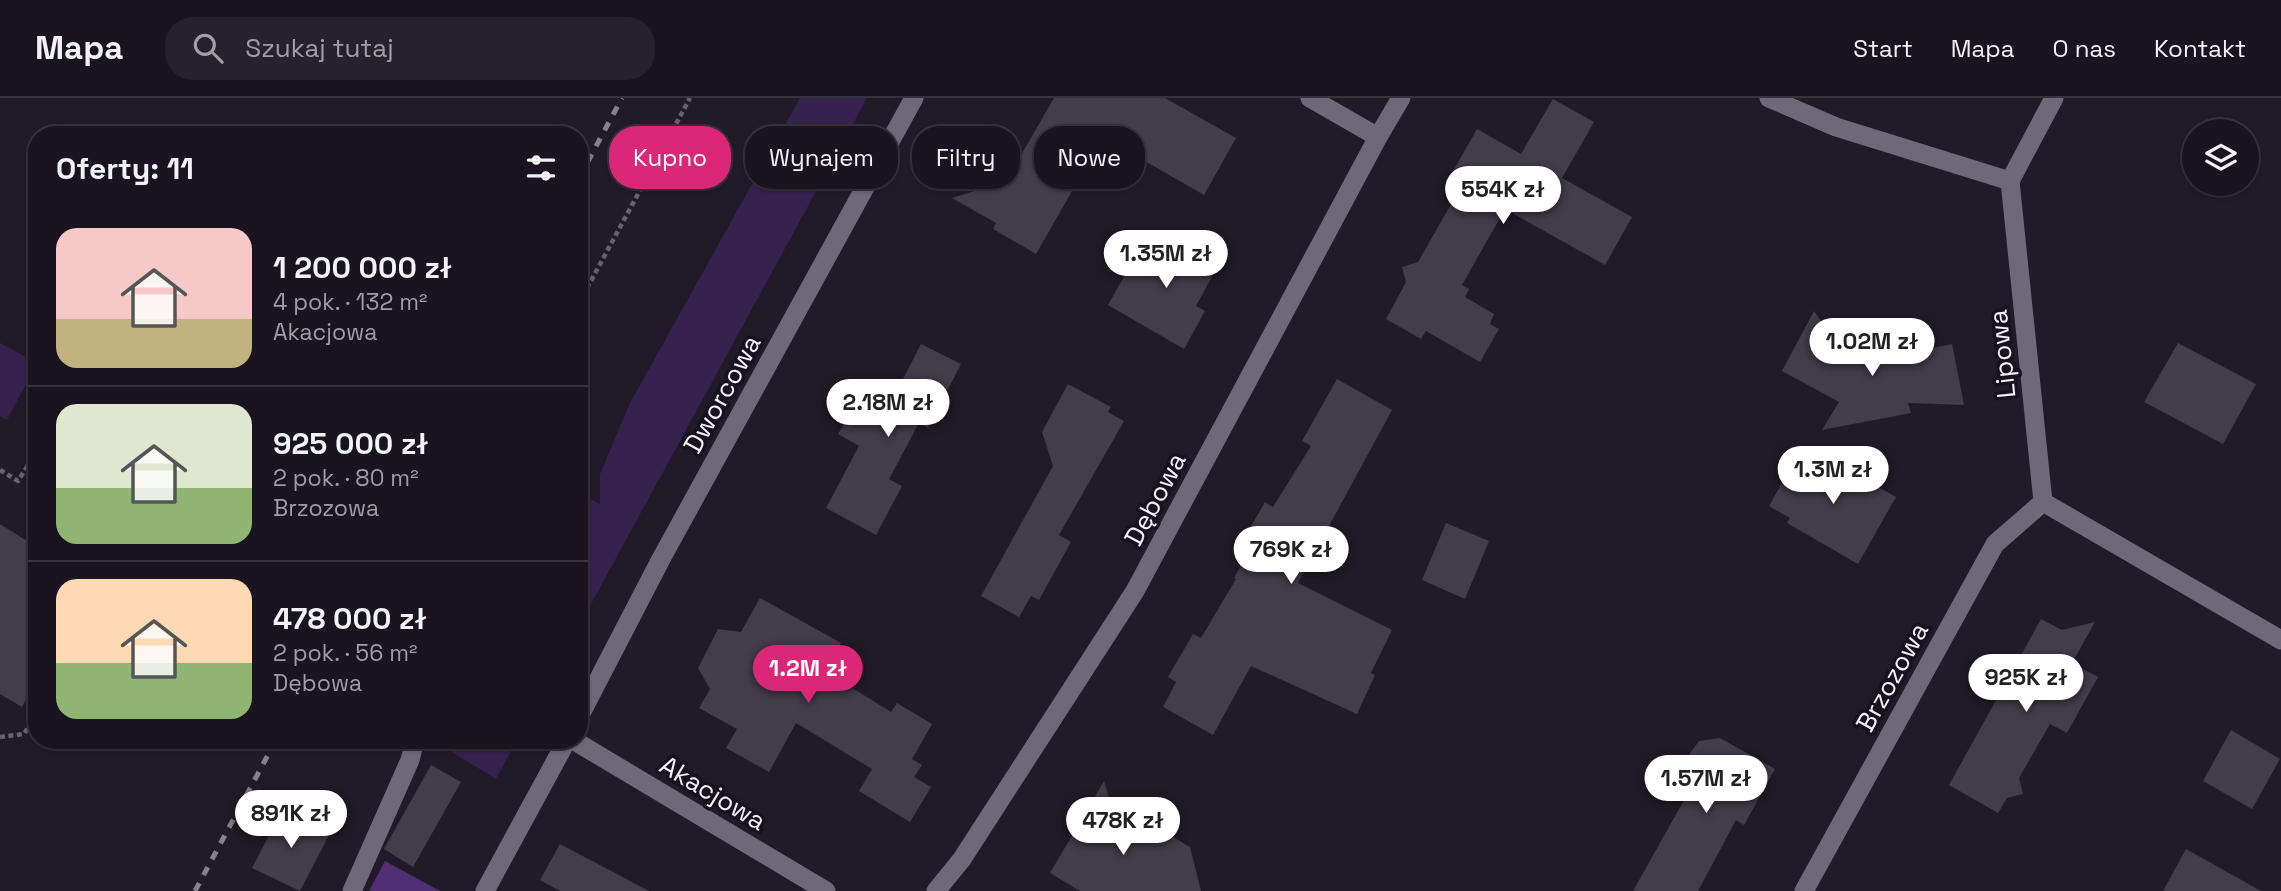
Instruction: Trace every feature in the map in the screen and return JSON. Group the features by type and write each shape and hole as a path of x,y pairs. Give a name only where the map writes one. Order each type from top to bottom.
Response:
{"street":[{"name":"Dworcowa","path":"588,700 661,559 914,98"},
{"path":"1310,98 1378,137"},
{"path":"1769,98 1836,127 2010,181 2054,98"},
{"name":"Dębowa","path":"936,891 962,859 1135,591 1396,106"},
{"name":"Lipowa","path":"2010,181 2043,502"},
{"path":"2043,502 2281,640"},
{"name":"Brzozowa","path":"1804,891 1995,544 2043,502"},
{"path":"352,891 413,749"},
{"path":"485,891 565,749"},
{"name":"Akacjowa","path":"585,749 826,891"}],"path":[{"path":"588,287 691,98"},
{"path":"0,470 18,481 28,465"},
{"path":"0,737 24,734 28,728"}],"shaded area":[{"path":"800,98 867,98 852,126 784,126"},
{"path":"749,189 817,189 588,610 588,498 600,504 600,474 630,403"},
{"path":"0,343 28,358 28,380 7,420 0,416"},
{"path":"447,749 512,749 496,779"},
{"path":"385,861 440,891 369,891"}],"building":[{"path":"1054,98 1165,98 1236,138 1204,195 1145,161 1145,126 1038,126"},
{"path":"1553,99 1594,122 1562,178 1632,217 1605,265 1505,209 1462,285 1469,289 1465,297 1494,314 1490,324 1499,329 1480,362 1426,331 1421,339 1386,319 1406,282 1402,267 1418,262 1462,185 1449,178 1477,129 1521,154"},
{"path":"1034,133 1034,189 1073,189 1036,254 993,229 996,223 952,198 981,189 1020,189 1020,157"},
{"path":"1159,232 1219,264 1196,306 1205,311 1184,349 1108,305 1135,257 1143,261"},
{"path":"1814,311 1840,348 1864,362 1952,344 1964,405 1908,403 1911,413 1822,430 1839,402 1782,371"},
{"path":"2178,343 2256,384 2223,444 2144,402"},
{"path":"921,344 961,364 928,428 919,423 889,479 902,486 876,535 826,508 859,446 838,434 861,395 887,410"},
{"path":"1337,379 1392,410 1298,583 1392,630 1371,673 1375,675 1357,714 1251,666 1213,735 1163,707 1176,682 1168,677 1193,634 1201,638 1236,579 1234,578 1248,553 1239,547 1265,502 1273,507 1311,446 1302,441"},
{"path":"1068,384 1111,407 1108,412 1124,421 1059,535 1071,542 1039,600 1031,596 1019,617 981,596 1053,466 1042,432"},
{"path":"1811,449 1896,497 1858,564 1787,523 1790,518 1769,506 1786,476 1793,481"},
{"path":"1446,523 1489,541 1465,599 1422,580"},
{"path":"0,524 28,541 28,697 22,707 0,694"},
{"path":"760,598 841,643 825,671 891,712 897,703 932,724 912,759 922,765 914,777 931,787 910,822 859,791 872,769 796,723 769,772 726,748 737,729 699,708 710,689 698,668 718,629 741,632"},
{"path":"2041,619 2062,630 2095,622 2072,663 2098,677 2067,733 2050,724 2019,778 2023,794 2007,798 1998,813 1949,785"},
{"path":"2231,730 2280,759 2252,809 2203,781"},
{"path":"1720,738 1775,769 1744,825 1736,820 1698,891 1633,891 1688,793 1680,788 1689,773 1681,769 1699,741"},
{"path":"431,765 461,782 413,867 384,849"},
{"path":"1104,781 1117,825 1143,840 1168,834 1190,847 1201,891 1080,891 1050,873"},
{"path":"283,808 330,833 300,891 252,868"},
{"path":"560,844 649,891 560,891 540,880"},
{"path":"2186,849 2261,891 2163,891"}],"railway":[{"path":"588,161 622,98"},
{"path":"195,891 271,749"}]}
